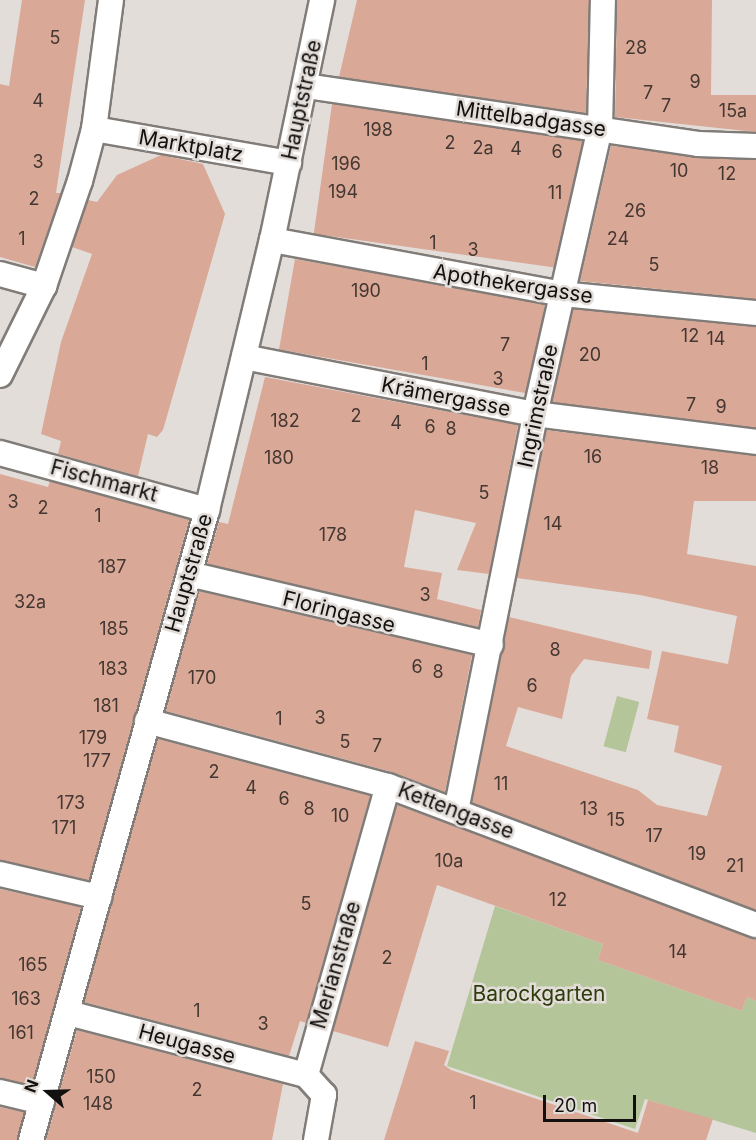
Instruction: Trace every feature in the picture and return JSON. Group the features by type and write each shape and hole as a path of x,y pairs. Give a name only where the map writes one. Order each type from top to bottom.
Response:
{"street":[{"path":"0,375 44,286 94,129 111,0"},
{"name":"Hauptstraße","path":"31,1140 34,1100 68,1013 207,510 272,240 306,86 322,0"},
{"name":"Ingrimstraße","path":"456,811 491,645 535,414 600,129 603,0"},
{"name":"Mittelbadgasse","path":"306,86 600,129 756,146"},
{"name":"Marktplatz","path":"94,129 289,163"},
{"name":"Apothekergasse","path":"272,240 562,294 756,314"},
{"path":"0,274 44,286"},
{"name":"Krämergasse","path":"244,357 535,414 756,442"},
{"name":"Fischmarkt","path":"0,453 207,510"},
{"name":"Floringasse","path":"189,574 491,645"},
{"name":"Kettengasse","path":"147,721 378,783 756,925"},
{"name":"Merianstraße","path":"306,1075 378,783"},
{"path":"0,874 99,897"},
{"name":"Heugasse","path":"68,1013 306,1075"},
{"path":"306,1075 324,1095 316,1140"},
{"path":"0,1092 34,1100"}],"green space":[{"path":"617,696 639,702 626,752 604,746"},
{"name":"Barockgarten","path":"495,906 603,944 598,960 742,1011 747,997 756,1001 756,1133 645,1099 635,1129 447,1066"}],"building":[{"path":"22,0 85,0 56,193 61,193 35,267 0,257 0,84 9,86"},
{"path":"357,0 589,0 586,113 339,77"},
{"path":"617,0 712,0 711,95 756,95 756,132 615,117"},
{"path":"332,104 584,139 565,269 314,234"},
{"path":"611,146 756,160 756,299 580,281"},
{"path":"161,155 203,164 225,214 163,430 157,437 148,434 138,476 58,454 61,441 41,434 61,342 92,254 72,247 88,200 97,202 117,175"},
{"path":"295,259 545,303 529,394 279,350"},
{"path":"573,309 756,327 756,428 552,402"},
{"path":"265,377 518,425 489,574 457,570 476,523 415,510 404,567 442,573 437,599 481,610 478,627 207,564 219,522 228,524"},
{"path":"546,430 756,456 756,501 694,501 687,554 756,566 756,910 472,803 509,617 652,651 649,669 584,659 571,676 562,719 518,707 506,746 638,790 657,805 707,816 722,766 674,752 679,726 647,719 662,651 728,664 737,616 640,595 517,578"},
{"path":"0,474 48,487 50,481 189,520 89,880 0,860"},
{"path":"199,591 472,655 445,792 392,772 166,711"},
{"path":"158,739 370,796 306,1023 300,1021 289,1056 84,1002"},
{"path":"397,805 756,939 756,1001 747,997 742,1011 598,960 603,944 437,885 388,1047 333,1031"},
{"path":"0,889 81,907 32,1085 0,1078"},
{"path":"77,1030 283,1084 272,1140 46,1140"},
{"path":"415,1041 449,1051 444,1065 451,1070 638,1133 648,1100 713,1119 706,1140 384,1140"},
{"path":"0,1107 24,1112 17,1140 0,1140"}]}
